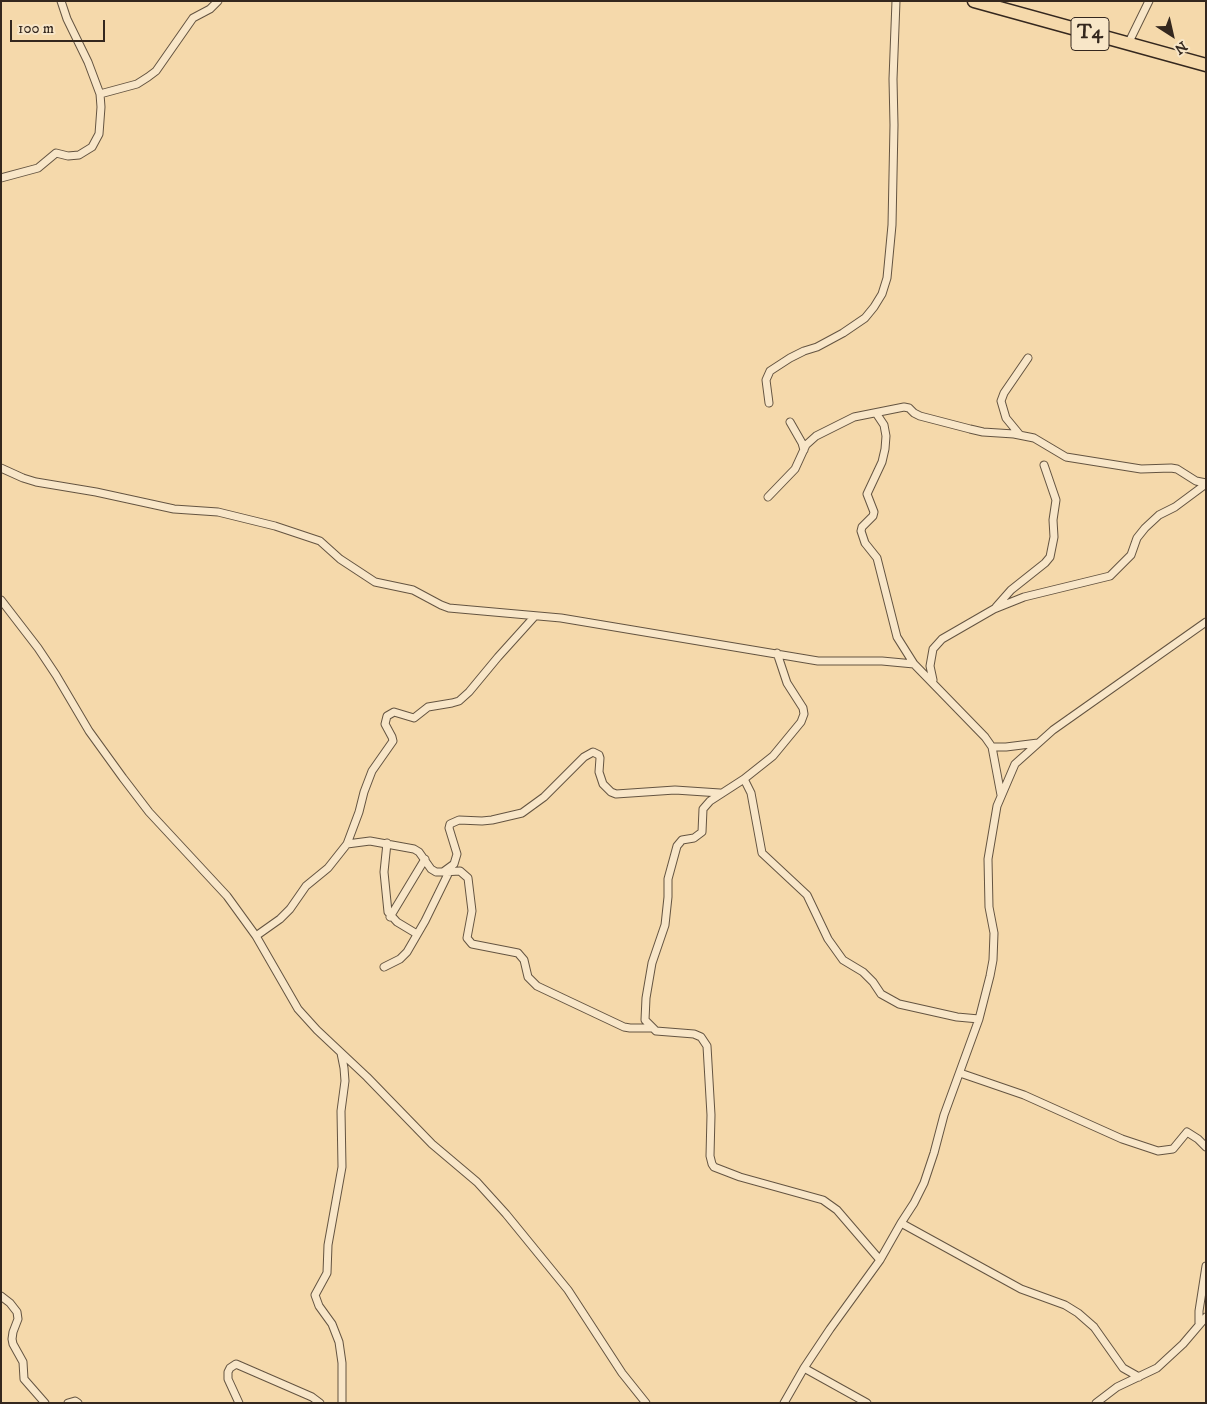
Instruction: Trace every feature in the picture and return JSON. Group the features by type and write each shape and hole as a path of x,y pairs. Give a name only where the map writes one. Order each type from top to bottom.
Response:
{"highway":[{"name":"T4","path":"974,1 1206,65"}],"street":[{"path":"1,178 36,169 56,153 73,156 88,151 99,134 102,107 100,94 61,1"},
{"path":"100,94 137,84 148,78 156,71 193,18 210,9 218,1"},
{"path":"769,403 766,380 770,371 790,358 817,347 843,333 865,318 882,294 887,278 892,225 893,79 896,1"},
{"path":"1128,44 1149,1"},
{"path":"1020,435 1006,418 1001,401 1004,393 1028,358"},
{"path":"768,497 795,469 810,441 854,417 908,407 916,414 951,425 983,432 1020,435 1038,440 1066,457 1141,469 1177,469 1196,481 1206,483"},
{"path":"876,413 884,425 886,449 867,494 874,512 873,516 862,527 861,531 865,543 877,558 896,637 914,664 985,737 992,747 1001,795"},
{"path":"790,422 804,450"},
{"path":"994,609 1011,590 1050,557 1054,537 1053,520 1056,500 1044,465"},
{"path":"1,468 36,482 96,492 174,509 218,512 263,522 320,541 340,559 379,584 413,590 440,605 603,624 818,661 882,660 914,664"},
{"path":"933,683 930,666 933,649 936,644 994,609 1024,597 1110,576 1131,555 1137,538 1145,528 1159,515 1175,507 1206,483"},
{"path":"1,600 38,648 88,730 123,778 149,812 227,896 256,936 298,1009 437,1149 477,1182 506,1214 568,1290 625,1377 646,1403"},
{"path":"256,936 280,919 290,909 306,886 328,868 348,844 360,812 369,777 379,759 393,741 385,724 387,716 394,712 414,718 428,707 459,701 535,616"},
{"path":"784,1403 804,1368 880,1260 924,1183 944,1116 980,1019 993,960 994,933 988,907 988,859 1001,795 1015,764 1053,730 1206,622"},
{"path":"777,653 787,683 803,708 804,714 801,722 773,756 744,779 710,801 703,809 702,832 694,838 679,843 668,879 665,925 652,963 646,998 645,1020 656,1031 694,1034 701,1037 707,1046 711,1115 710,1156 714,1168 823,1200 837,1210 880,1260"},
{"path":"992,747 1006,748 1038,743"},
{"path":"384,967 402,958 417,934 446,872 454,864 457,854 448,828 450,824 459,820 492,820 522,813 544,797 572,767 594,752 599,754 599,772 603,784 616,794 675,790 720,794"},
{"path":"744,779 751,793 762,853 807,895 828,939 842,960 863,972 884,997 899,1004 957,1017 980,1019"},
{"path":"348,844 387,843 414,848 434,871 462,871 468,878 472,911 467,932 467,938 470,942 518,953 523,958 528,977 533,984 590,1012 630,1028 651,1028"},
{"path":"387,843 384,872 388,912 390,917 417,934"},
{"path":"390,917 425,859"},
{"path":"340,1052 344,1068 341,1111 342,1167 328,1245 327,1273 315,1296 319,1306 332,1324 339,1342 342,1363 342,1403"},
{"path":"960,1073 1024,1095 1122,1139 1158,1151 1173,1149 1187,1132 1206,1147"},
{"path":"901,1222 1021,1289 1065,1305 1078,1313 1094,1327 1123,1368 1139,1377"},
{"path":"1199,1323 1206,1266"},
{"path":"1,1296 10,1302 17,1312 18,1319 12,1339 22,1359 24,1379 45,1403"},
{"path":"1096,1403 1117,1387 1157,1368 1170,1358 1206,1317"},
{"path":"239,1403 228,1379 230,1368 236,1364 312,1396 320,1403"},
{"path":"804,1368 867,1403"},
{"path":"68,1403 75,1401 78,1403"}]}
